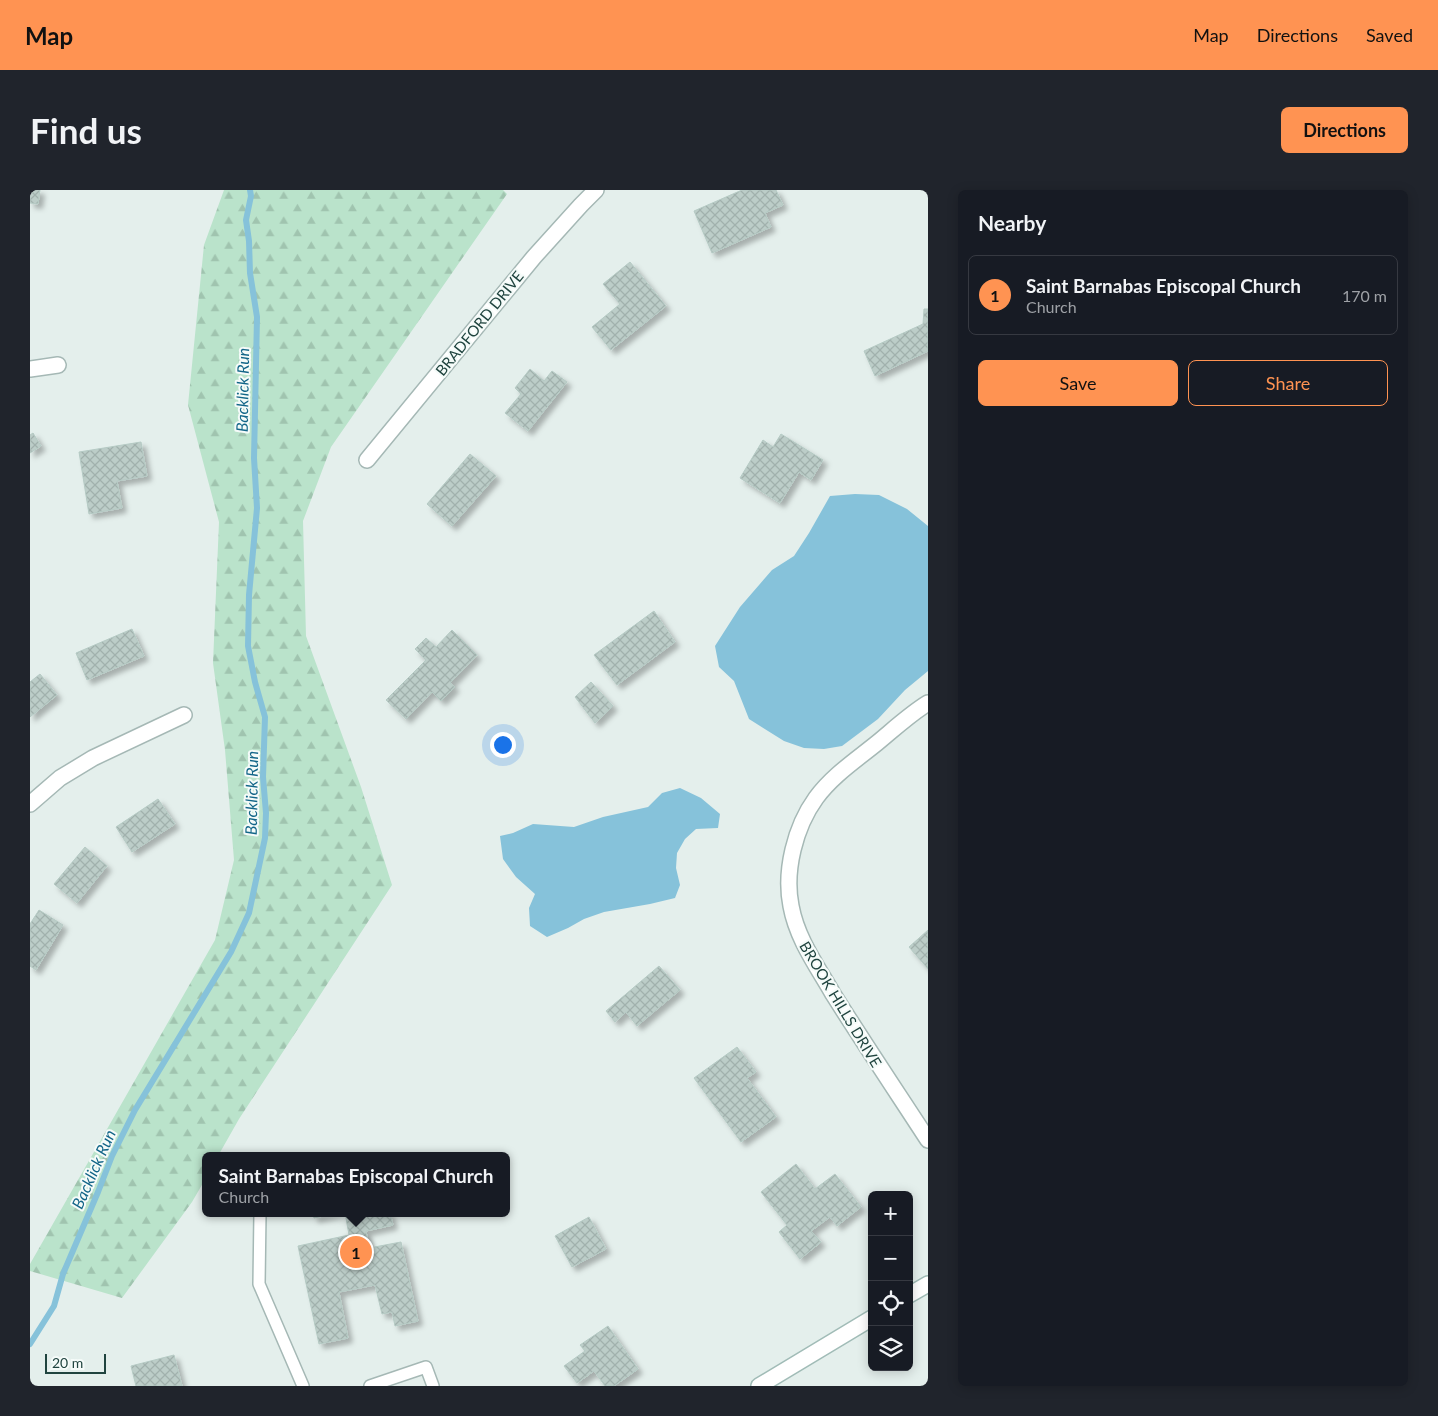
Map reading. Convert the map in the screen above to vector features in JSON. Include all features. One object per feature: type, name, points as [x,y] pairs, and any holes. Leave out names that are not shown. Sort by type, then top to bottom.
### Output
[{"type":"street","name":"BRADFORD DRIVE","points":[[367,460],[534,257],[580,205],[596,190]]},
{"type":"street","points":[[30,369],[58,365]]},
{"type":"street","name":"BROOK HILLS DRIVE","points":[[928,703],[836,775],[816,798],[803,822],[793,850],[789,879],[791,905],[797,928],[808,951],[855,1029],[928,1140]]},
{"type":"street","points":[[30,804],[60,778],[93,758],[184,715]]},
{"type":"street","points":[[913,1293],[928,1284]]},
{"type":"street","points":[[759,1386],[868,1320]]},
{"type":"lane","points":[[260,1217],[259,1284],[303,1386]]},
{"type":"lane","points":[[370,1386],[426,1367],[433,1386]]},
{"type":"green space","points":[[224,190],[503,190],[507,194],[331,447],[303,521],[306,636],[361,787],[392,885],[239,1119],[220,1152],[202,1152],[202,1185],[192,1202],[122,1298],[30,1271],[30,1264],[215,940],[234,860],[225,750],[213,663],[219,522],[188,405],[204,245]]},
{"type":"water","points":[[879,495],[907,509],[928,526],[928,671],[905,690],[878,719],[842,746],[824,749],[804,748],[784,741],[749,719],[734,681],[719,667],[715,646],[740,607],[772,570],[794,556],[830,496]]},
{"type":"water","points":[[680,788],[701,798],[720,814],[718,828],[696,829],[685,839],[677,853],[676,868],[680,885],[675,898],[604,912],[584,919],[547,937],[530,926],[529,908],[535,894],[516,877],[503,859],[500,836],[513,833],[533,824],[574,827],[603,817],[648,807],[662,793]]},
{"type":"building","points":[[30,190],[40,190],[38,204],[30,203]]},
{"type":"building","points":[[742,190],[776,190],[783,205],[765,213],[771,227],[712,253],[694,211]]},
{"type":"building","points":[[630,262],[666,306],[611,350],[592,327],[620,304],[603,284]]},
{"type":"building","points":[[924,309],[928,309],[928,351],[875,376],[864,351],[923,324]]},
{"type":"building","points":[[530,369],[544,381],[552,371],[567,382],[528,431],[505,413],[521,394],[515,388]]},
{"type":"building","points":[[33,433],[41,446],[30,453],[30,435]]},
{"type":"building","points":[[781,434],[823,460],[811,480],[799,472],[780,503],[740,478],[763,440],[773,447]]},
{"type":"building","points":[[141,442],[147,476],[117,481],[122,508],[89,514],[79,452]]},
{"type":"building","points":[[470,454],[496,476],[452,526],[427,504]]},
{"type":"building","points":[[654,611],[675,642],[617,685],[594,655]]},
{"type":"building","points":[[132,629],[144,656],[87,680],[76,653]]},
{"type":"building","points":[[452,630],[477,655],[450,683],[455,687],[441,701],[432,692],[406,719],[386,700],[426,660],[415,649],[426,638],[436,647]]},
{"type":"building","points":[[40,674],[57,695],[30,717],[30,682]]},
{"type":"building","points":[[591,682],[613,706],[595,723],[575,697]]},
{"type":"building","points":[[158,799],[175,824],[132,852],[116,827]]},
{"type":"building","points":[[85,847],[107,866],[77,903],[54,884]]},
{"type":"building","points":[[39,910],[63,925],[36,970],[30,966],[30,924]]},
{"type":"building","points":[[928,930],[928,969],[909,947]]},
{"type":"building","points":[[659,966],[680,990],[637,1026],[626,1012],[615,1022],[606,1011]]},
{"type":"building","points":[[737,1047],[756,1072],[747,1078],[776,1117],[741,1142],[694,1078]]},
{"type":"building","points":[[796,1164],[815,1189],[835,1174],[861,1207],[837,1226],[830,1217],[811,1231],[821,1242],[800,1259],[779,1232],[787,1225],[761,1192]]},
{"type":"building","points":[[346,1217],[391,1217],[393,1225],[366,1231],[369,1248],[401,1242],[418,1321],[395,1326],[392,1312],[382,1314],[375,1285],[339,1292],[348,1338],[319,1344],[298,1246],[349,1235]]},
{"type":"building","points":[[589,1217],[606,1249],[572,1267],[555,1236]]},
{"type":"building","points":[[608,1326],[638,1369],[614,1386],[605,1386],[594,1371],[577,1383],[564,1366],[585,1351],[580,1345]]},
{"type":"building","points":[[174,1355],[182,1386],[136,1386],[131,1366]]},
{"type":"waterway","name":"Backlick Run","points":[[30,1344],[54,1306],[63,1274],[112,1156],[135,1110],[231,952],[249,913],[265,838],[266,813],[263,777],[265,717],[255,682],[248,646],[249,595],[257,508],[254,458],[257,317],[250,273],[246,220],[251,196],[250,190]]},
{"type":"place","name":"Saint Barnabas Episcopal Church","points":[[356,1252]]}]
